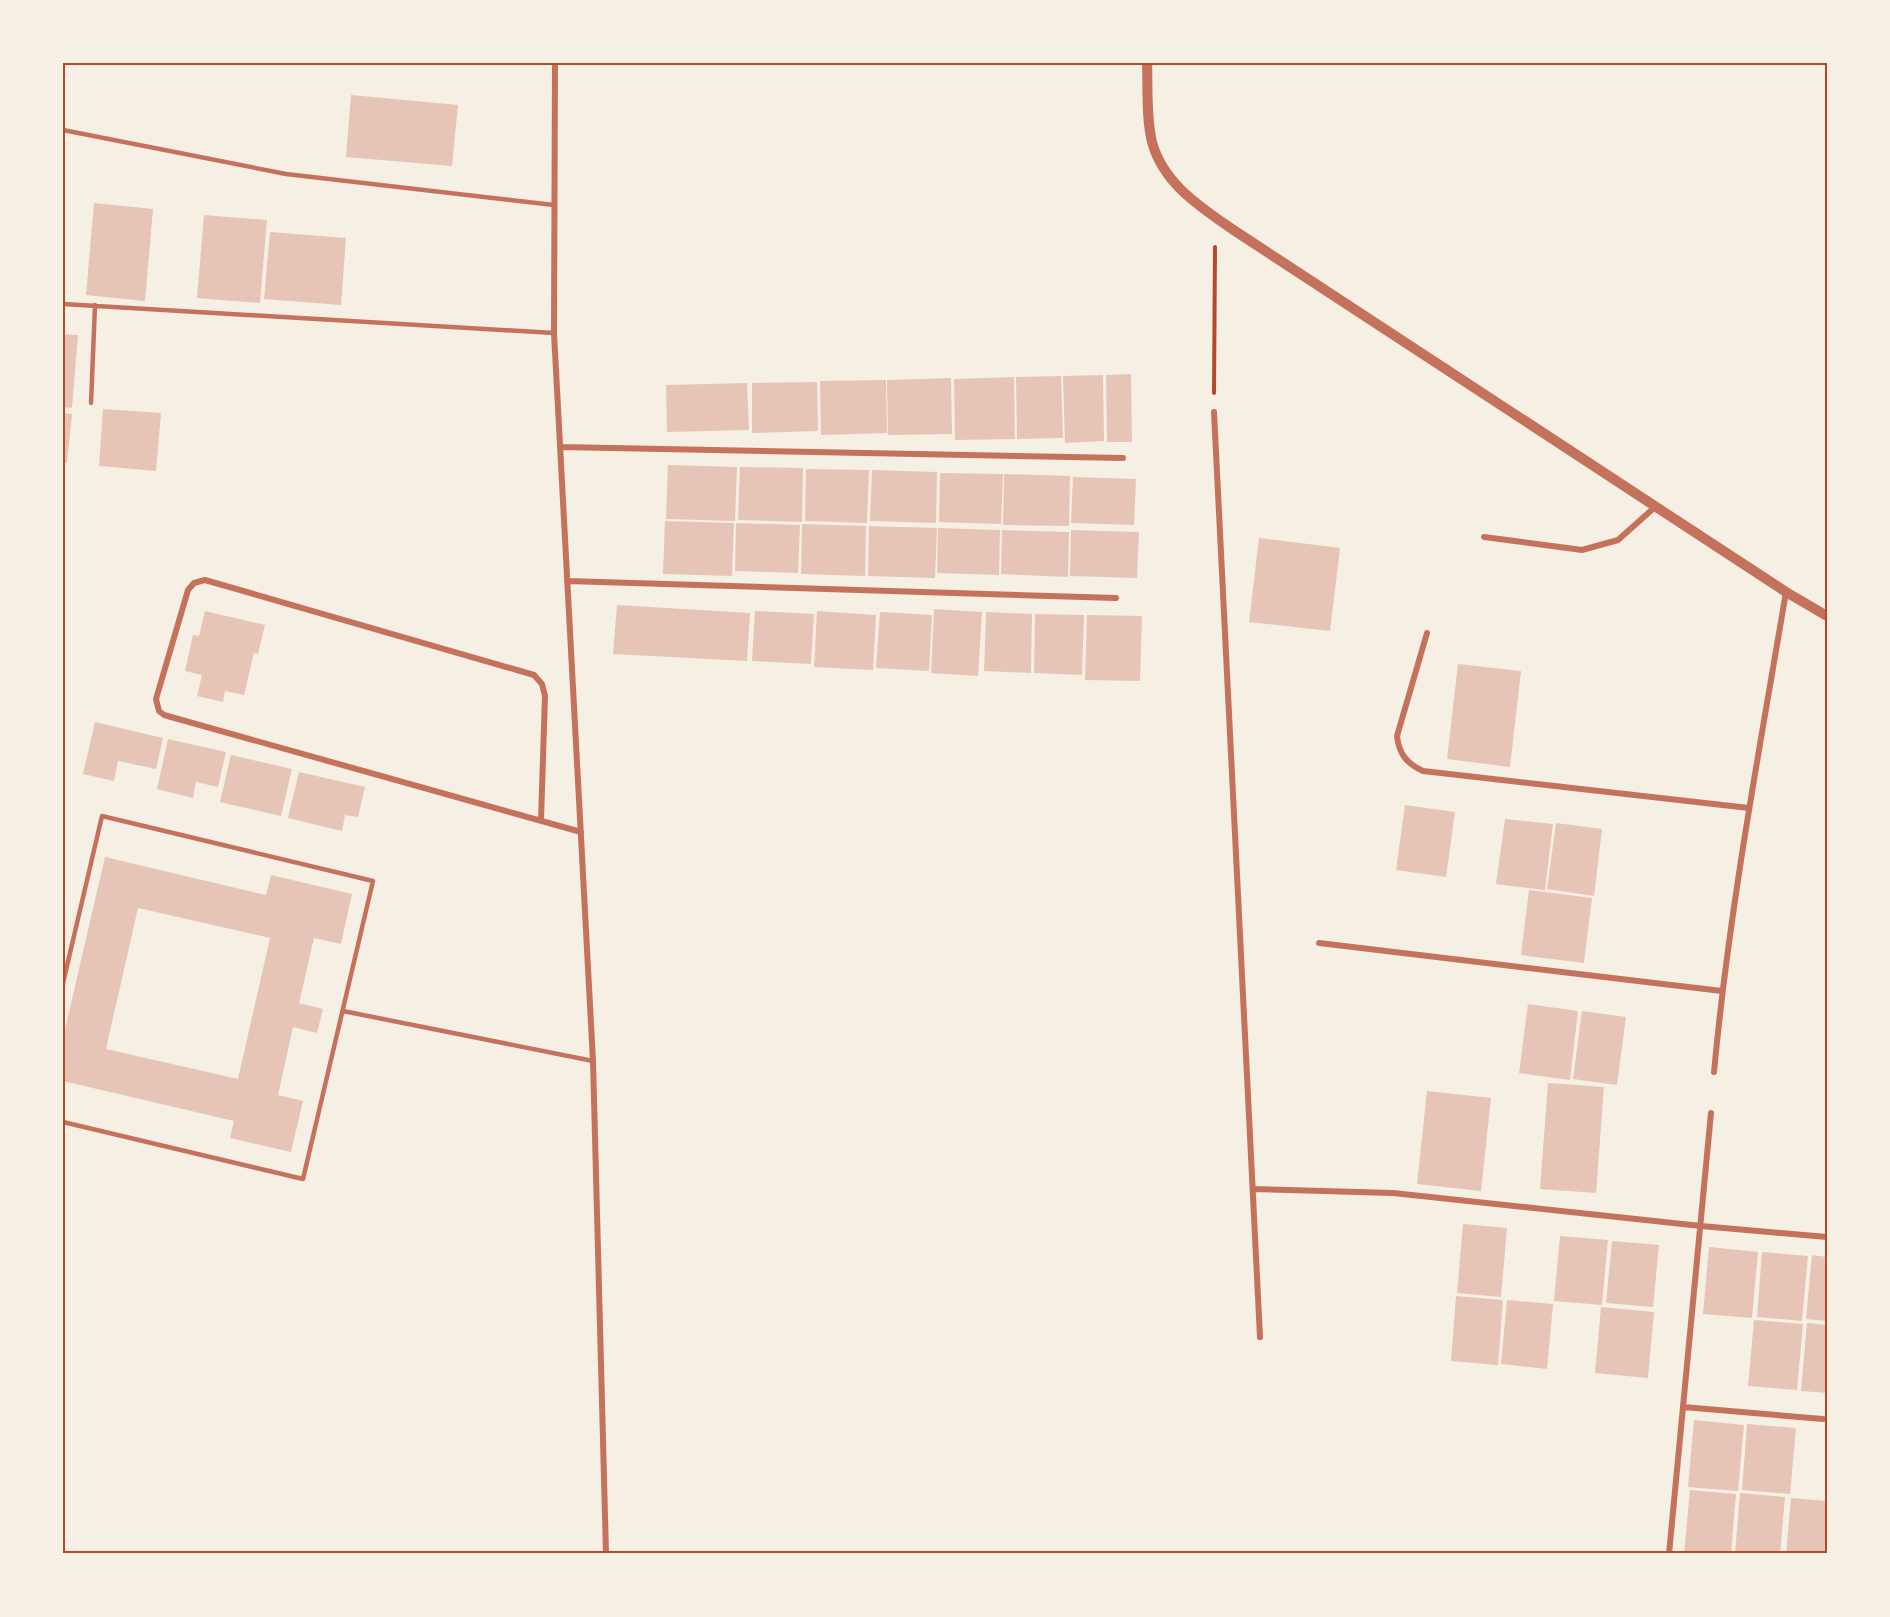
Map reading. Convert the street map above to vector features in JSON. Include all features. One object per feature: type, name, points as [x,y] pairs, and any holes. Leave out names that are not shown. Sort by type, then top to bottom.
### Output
[{"type":"street","points":[[555,63],[554,333],[593,1061],[606,1554]]},
{"type":"street","points":[[1147,63],[1152,141],[1170,178],[1184,193],[1215,218],[1655,507],[1827,616]]},
{"type":"street","points":[[1214,412],[1260,1337]]},
{"type":"street","points":[[560,447],[1123,458]]},
{"type":"street","points":[[1484,537],[1582,550],[1618,540],[1655,507]]},
{"type":"street","points":[[541,820],[546,696],[542,684],[534,675],[205,580],[194,583],[188,590],[156,699],[159,711],[164,715],[581,832]]},
{"type":"street","points":[[567,581],[1116,598]]},
{"type":"street","points":[[1714,1072],[1722,991],[1749,808],[1786,592]]},
{"type":"street","points":[[1427,633],[1397,736],[1398,747],[1412,766],[1424,771],[1749,808]]},
{"type":"street","points":[[1319,944],[1722,991]]},
{"type":"street","points":[[1669,1554],[1711,1113]]},
{"type":"street","points":[[1253,1189],[1393,1193],[1827,1237]]},
{"type":"street","points":[[1683,1407],[1823,1419]]},
{"type":"lane","points":[[63,130],[286,174],[554,205]]},
{"type":"lane","points":[[63,303],[554,333]]},
{"type":"lane","points":[[91,403],[95,305]]},
{"type":"lane","points":[[63,983],[102,816],[373,881],[303,1179],[63,1122]]},
{"type":"lane","points":[[343,1011],[593,1061]]},
{"type":"path","points":[[1214,412],[1215,218]]},
{"type":"building","points":[[351,95],[458,105],[452,166],[346,157]]},
{"type":"building","points":[[94,203],[153,209],[145,301],[86,295]]},
{"type":"building","points":[[204,215],[267,220],[260,303],[197,298]]},
{"type":"building","points":[[270,232],[346,238],[341,305],[264,299]]},
{"type":"building","points":[[63,334],[78,335],[72,408],[63,407]]},
{"type":"building","points":[[1131,374],[1132,442],[1107,442],[1106,375]]},
{"type":"building","points":[[1103,375],[1104,441],[1065,443],[1063,376]]},
{"type":"building","points":[[1061,376],[1063,438],[1017,439],[1016,377]]},
{"type":"building","points":[[1014,377],[1015,439],[955,440],[954,379]]},
{"type":"building","points":[[951,378],[952,434],[888,435],[887,380]]},
{"type":"building","points":[[886,380],[887,433],[821,435],[820,381]]},
{"type":"building","points":[[817,382],[818,431],[752,433],[752,383]]},
{"type":"building","points":[[747,383],[749,430],[667,432],[666,385]]},
{"type":"building","points":[[103,409],[161,413],[156,471],[99,466]]},
{"type":"building","points":[[63,413],[72,414],[67,463],[63,463]]},
{"type":"building","points":[[668,465],[737,467],[735,521],[666,519]]},
{"type":"building","points":[[740,467],[803,468],[802,522],[738,520]]},
{"type":"building","points":[[806,469],[869,470],[867,523],[805,521]]},
{"type":"building","points":[[872,470],[937,472],[936,523],[870,521]]},
{"type":"building","points":[[940,473],[1003,474],[1001,524],[939,522]]},
{"type":"building","points":[[1004,474],[1070,476],[1069,526],[1003,525]]},
{"type":"building","points":[[1073,477],[1136,479],[1134,525],[1071,523]]},
{"type":"building","points":[[665,521],[734,523],[732,576],[663,574]]},
{"type":"building","points":[[736,523],[800,525],[798,573],[735,571]]},
{"type":"building","points":[[802,524],[866,526],[865,576],[801,574]]},
{"type":"building","points":[[869,526],[937,528],[935,578],[868,576]]},
{"type":"building","points":[[938,528],[1000,530],[999,575],[937,573]]},
{"type":"building","points":[[1002,530],[1069,532],[1068,577],[1001,574]]},
{"type":"building","points":[[1071,530],[1139,532],[1137,578],[1070,576]]},
{"type":"building","points":[[1259,538],[1340,548],[1330,631],[1249,622]]},
{"type":"building","points":[[617,605],[750,613],[747,661],[613,654]]},
{"type":"building","points":[[934,609],[982,612],[978,676],[931,673]]},
{"type":"building","points":[[205,611],[265,625],[258,654],[254,653],[244,695],[225,691],[223,702],[197,696],[202,675],[185,671],[193,635],[199,636]]},
{"type":"building","points":[[755,611],[814,614],[811,664],[752,661]]},
{"type":"building","points":[[817,611],[876,615],[873,670],[814,667]]},
{"type":"building","points":[[880,612],[932,615],[929,671],[876,668]]},
{"type":"building","points":[[986,612],[1032,614],[1031,673],[984,671]]},
{"type":"building","points":[[1035,614],[1084,615],[1082,675],[1034,673]]},
{"type":"building","points":[[1087,615],[1142,616],[1140,681],[1085,680]]},
{"type":"building","points":[[1458,664],[1521,671],[1510,767],[1447,759]]},
{"type":"building","points":[[95,722],[163,738],[156,769],[118,761],[114,781],[83,774]]},
{"type":"building","points":[[168,739],[226,752],[218,787],[196,782],[193,798],[157,789]]},
{"type":"building","points":[[231,755],[292,769],[281,816],[220,802]]},
{"type":"building","points":[[299,772],[365,787],[358,817],[345,815],[342,831],[288,818]]},
{"type":"building","points":[[1405,805],[1455,812],[1446,877],[1396,870]]},
{"type":"building","points":[[1505,819],[1553,824],[1545,890],[1496,884]]},
{"type":"building","points":[[1556,823],[1602,829],[1594,896],[1547,889]]},
{"type":"building","points":[[105,857],[266,895],[271,875],[352,894],[341,944],[314,938],[299,1003],[323,1009],[317,1033],[293,1027],[278,1095],[303,1101],[291,1152],[230,1138],[234,1121],[63,1081],[63,1038]],"holes":[[[138,908],[270,938],[238,1079],[106,1049]]]},
{"type":"building","points":[[1529,890],[1592,898],[1584,963],[1521,955]]},
{"type":"building","points":[[1528,1004],[1578,1011],[1570,1080],[1519,1073]]},
{"type":"building","points":[[1582,1011],[1626,1017],[1617,1085],[1573,1079]]},
{"type":"building","points":[[1548,1083],[1604,1087],[1596,1193],[1540,1189]]},
{"type":"building","points":[[1427,1091],[1491,1098],[1481,1191],[1417,1184]]},
{"type":"building","points":[[1463,1224],[1507,1228],[1501,1297],[1457,1293]]},
{"type":"building","points":[[1560,1236],[1608,1240],[1602,1305],[1554,1301]]},
{"type":"building","points":[[1612,1241],[1659,1245],[1653,1307],[1606,1303]]},
{"type":"building","points":[[1709,1247],[1758,1252],[1752,1318],[1703,1314]]},
{"type":"building","points":[[1762,1252],[1808,1256],[1802,1321],[1757,1317]]},
{"type":"building","points":[[1812,1255],[1827,1257],[1827,1321],[1806,1319]]},
{"type":"building","points":[[1456,1296],[1503,1300],[1498,1365],[1451,1361]]},
{"type":"building","points":[[1507,1300],[1553,1304],[1547,1369],[1501,1364]]},
{"type":"building","points":[[1601,1307],[1654,1312],[1648,1378],[1595,1373]]},
{"type":"building","points":[[1754,1320],[1803,1324],[1797,1390],[1748,1386]]},
{"type":"building","points":[[1807,1323],[1827,1325],[1827,1393],[1801,1391]]},
{"type":"building","points":[[1694,1420],[1744,1425],[1738,1491],[1688,1487]]},
{"type":"building","points":[[1747,1424],[1796,1428],[1790,1494],[1742,1490]]},
{"type":"building","points":[[1690,1490],[1736,1494],[1731,1554],[1684,1554]]},
{"type":"building","points":[[1740,1493],[1785,1497],[1780,1554],[1735,1554]]},
{"type":"building","points":[[1791,1498],[1827,1501],[1827,1554],[1786,1554]]}]
